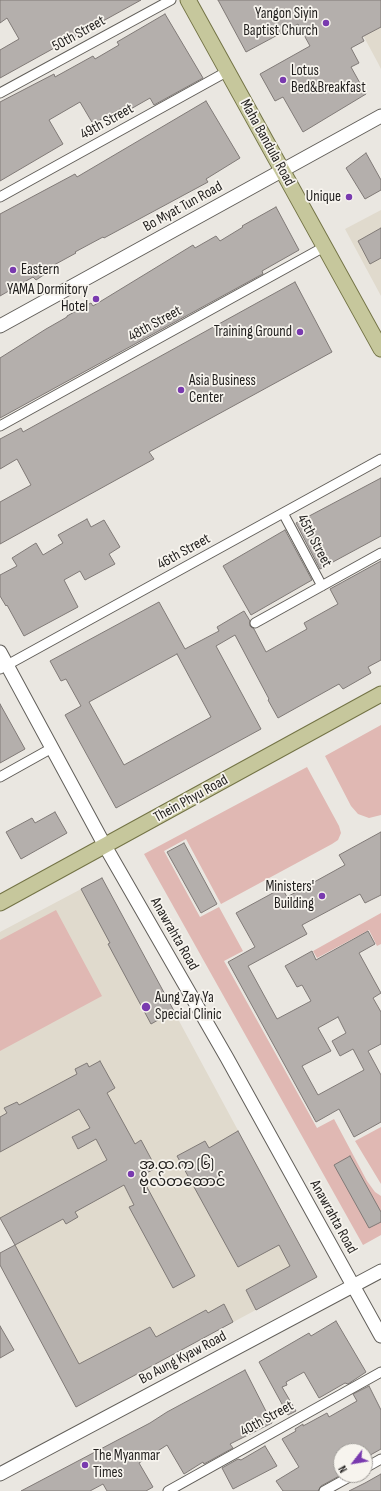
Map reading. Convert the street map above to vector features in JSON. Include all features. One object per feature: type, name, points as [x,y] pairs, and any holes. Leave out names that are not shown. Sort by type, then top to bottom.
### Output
[{"type":"main road","name":"Maha Bandula Road","points":[[188,0],[381,349]]},
{"type":"main road","name":"Bo Myat Tun Road","points":[[0,326],[381,116]]},
{"type":"main road","name":"Anawrahta Road","points":[[0,652],[4,667],[52,748],[105,846],[227,1058],[381,1336]]},
{"type":"main road","name":"Thein Phyu Road","points":[[0,903],[381,694]]},
{"type":"main road","name":"Bo Aung Kyaw Road","points":[[0,1474],[381,1271]]},
{"type":"street","name":"50th Street","points":[[0,93],[171,0]]},
{"type":"street","name":"49th Street","points":[[0,196],[228,72]]},
{"type":"street","name":"48th Street","points":[[0,426],[324,247]]},
{"type":"street","name":"46th Street","points":[[4,667],[381,459]]},
{"type":"street","name":"45th Street","points":[[283,513],[322,586],[381,553]]},
{"type":"street","points":[[255,623],[322,586]]},
{"type":"street","points":[[0,777],[52,748]]},
{"type":"street","name":"40th Street","points":[[168,1491],[381,1372]]},
{"type":"street","points":[[324,1491],[338,1483]]},
{"type":"shaded area","points":[[344,0],[381,0],[381,69],[378,63]]},
{"type":"shaded area","points":[[381,210],[381,296],[345,229]]},
{"type":"shaded area","points":[[381,725],[381,815],[369,818],[358,814],[351,806],[325,756]]},
{"type":"shaded area","points":[[307,767],[339,826],[341,833],[338,840],[332,844],[221,904],[186,839],[164,851],[200,917],[219,907],[243,951],[224,961],[317,1128],[334,1119],[367,1181],[375,1192],[381,1196],[381,1235],[363,1245],[144,854]]},
{"type":"shaded area","name":"အ.ထ.က (၆) ဗိုလ်တထောင်","points":[[102,878],[317,1277],[96,1396],[0,1217],[0,932]]},
{"type":"shaded area","points":[[56,910],[102,996],[0,1051],[0,940]]},
{"type":"shaded area","points":[[381,913],[381,944],[377,946],[369,930],[317,958],[313,951]]},
{"type":"shaded area","points":[[381,1127],[381,1184],[355,1141]]},
{"type":"building","points":[[0,0],[141,0],[0,78],[0,50],[19,39],[7,18],[0,23]]},
{"type":"building","points":[[218,0],[381,0],[381,27],[362,37],[364,41],[351,48],[359,63],[351,67],[366,94],[303,132],[283,97],[275,101],[260,74],[310,46],[298,24],[246,52]]},
{"type":"building","points":[[165,14],[203,78],[154,105],[150,98],[122,114],[120,109],[93,124],[80,102],[49,120],[63,144],[0,181],[0,102],[54,74],[55,77],[93,56],[95,59],[119,45],[117,42]]},
{"type":"building","points":[[206,101],[240,158],[206,179],[208,182],[75,252],[76,253],[43,271],[45,274],[36,280],[33,277],[0,296],[0,214],[75,174],[77,177]]},
{"type":"building","points":[[366,153],[381,180],[381,190],[365,199],[346,168]]},
{"type":"building","points":[[276,207],[299,250],[262,271],[263,274],[0,418],[0,358],[67,316],[91,303],[93,306],[193,245],[195,248],[216,236],[220,241],[243,227],[242,226]]},
{"type":"building","points":[[381,228],[381,258],[370,264],[358,241]]},
{"type":"building","name":"Asia Business Center","points":[[295,282],[332,352],[149,452],[154,459],[0,544],[0,502],[31,485],[17,459],[0,469],[0,439],[21,428],[23,432]]},
{"type":"building","points":[[381,478],[381,536],[320,569],[296,523]]},
{"type":"building","points":[[87,519],[91,527],[104,520],[120,547],[109,554],[115,564],[85,580],[80,571],[64,580],[78,607],[24,636],[7,605],[6,606],[0,596],[0,575],[17,566],[12,558],[36,543],[43,555],[63,543],[58,535]]},
{"type":"building","points":[[285,530],[312,580],[251,615],[223,566]]},
{"type":"building","points":[[381,561],[381,660],[368,667],[371,673],[343,689],[339,684],[278,718],[235,635],[216,646],[261,729],[116,808],[65,715],[81,706],[66,679],[61,681],[50,661],[159,602],[185,649],[219,631],[217,627],[244,611],[250,621],[250,626],[254,629],[266,652],[307,629],[304,623],[338,604],[330,589]],"holes":[[[177,654],[211,717],[124,765],[89,702]]]},
{"type":"building","points":[[0,704],[25,749],[0,763]]},
{"type":"building","points":[[55,812],[67,833],[21,859],[6,832],[32,818],[35,823]]},
{"type":"building","points":[[381,832],[381,895],[365,903],[360,894],[302,925],[307,934],[248,966],[277,1019],[311,1001],[302,985],[297,987],[285,966],[312,951],[316,960],[368,931],[375,944],[359,953],[381,993],[373,998],[381,1012],[381,1044],[368,1051],[381,1075],[381,1122],[354,1137],[339,1109],[316,1122],[228,962],[255,947],[236,913],[282,888],[287,897],[345,865],[339,855]],"holes":[[[338,1017],[346,1033],[332,1041],[340,1056],[353,1049],[364,1070],[318,1095],[302,1066],[331,1051],[318,1028]]]},
{"type":"building","points":[[184,843],[217,904],[201,913],[167,852]]},
{"type":"building","points":[[102,878],[174,1011],[151,1024],[108,944],[110,943],[81,889]]},
{"type":"building","points":[[100,1061],[115,1088],[107,1093],[135,1144],[141,1140],[156,1168],[141,1176],[195,1276],[173,1288],[129,1207],[134,1205],[124,1185],[75,1212],[78,1217],[66,1224],[63,1219],[15,1245],[0,1218],[107,1160],[96,1139],[78,1149],[72,1137],[90,1128],[79,1109],[0,1152],[0,1117],[7,1113],[4,1108],[17,1102],[19,1105],[77,1074],[75,1069],[87,1063],[89,1067]]},
{"type":"building","points":[[238,1131],[317,1277],[256,1310],[246,1290],[290,1266],[279,1245],[238,1267],[177,1156],[205,1141],[209,1148]]},
{"type":"building","points":[[350,1156],[381,1212],[381,1222],[369,1228],[334,1165]]},
{"type":"building","points":[[15,1245],[79,1364],[150,1327],[156,1337],[206,1310],[208,1313],[224,1304],[233,1322],[76,1407],[0,1265],[0,1253]]},
{"type":"building","points":[[336,1321],[366,1372],[348,1384],[345,1383],[319,1398],[304,1372],[286,1382],[287,1385],[282,1387],[296,1411],[288,1415],[259,1362],[309,1333],[311,1336]]},
{"type":"building","points":[[0,1326],[14,1350],[0,1358]]},
{"type":"building","points":[[245,1370],[272,1423],[230,1444],[233,1448],[204,1464],[203,1462],[184,1474],[167,1445],[139,1463],[153,1487],[146,1491],[107,1491],[103,1484],[90,1491],[21,1491],[150,1423],[167,1412]]},
{"type":"building","points":[[369,1386],[381,1410],[381,1449],[373,1454],[373,1443],[333,1443],[333,1479],[321,1486],[318,1491],[283,1491],[276,1481],[299,1467],[282,1439],[296,1431],[295,1429],[303,1424],[303,1426],[327,1413],[329,1417],[357,1401],[353,1394]]},
{"type":"building","points":[[265,1446],[277,1466],[233,1489],[222,1468],[238,1459],[241,1460]]},
{"type":"building","points":[[381,1474],[381,1491],[349,1491],[365,1483],[373,1483],[373,1478]]},
{"type":"place","name":"Yangon Siyin Baptist Church","points":[[326,23]]},
{"type":"place","name":"Lotus Bed&Breakfast","points":[[283,80]]},
{"type":"place","name":"Unique","points":[[349,197]]},
{"type":"place","name":"Eastern","points":[[13,270]]},
{"type":"place","name":"YAMA Dormitory Hotel","points":[[96,299]]},
{"type":"place","name":"Training Ground","points":[[300,332]]},
{"type":"place","name":"Asia Business Center","points":[[181,390]]},
{"type":"place","name":"Ministers' Building","points":[[322,896]]},
{"type":"place","name":"Aung Zay Ya Special Clinic","points":[[146,1007]]},
{"type":"place","name":"အ.ထ.က (၆) ဗိုလ်တထောင်","points":[[131,1174]]},
{"type":"place","name":"The Myanmar Times","points":[[85,1465]]}]
